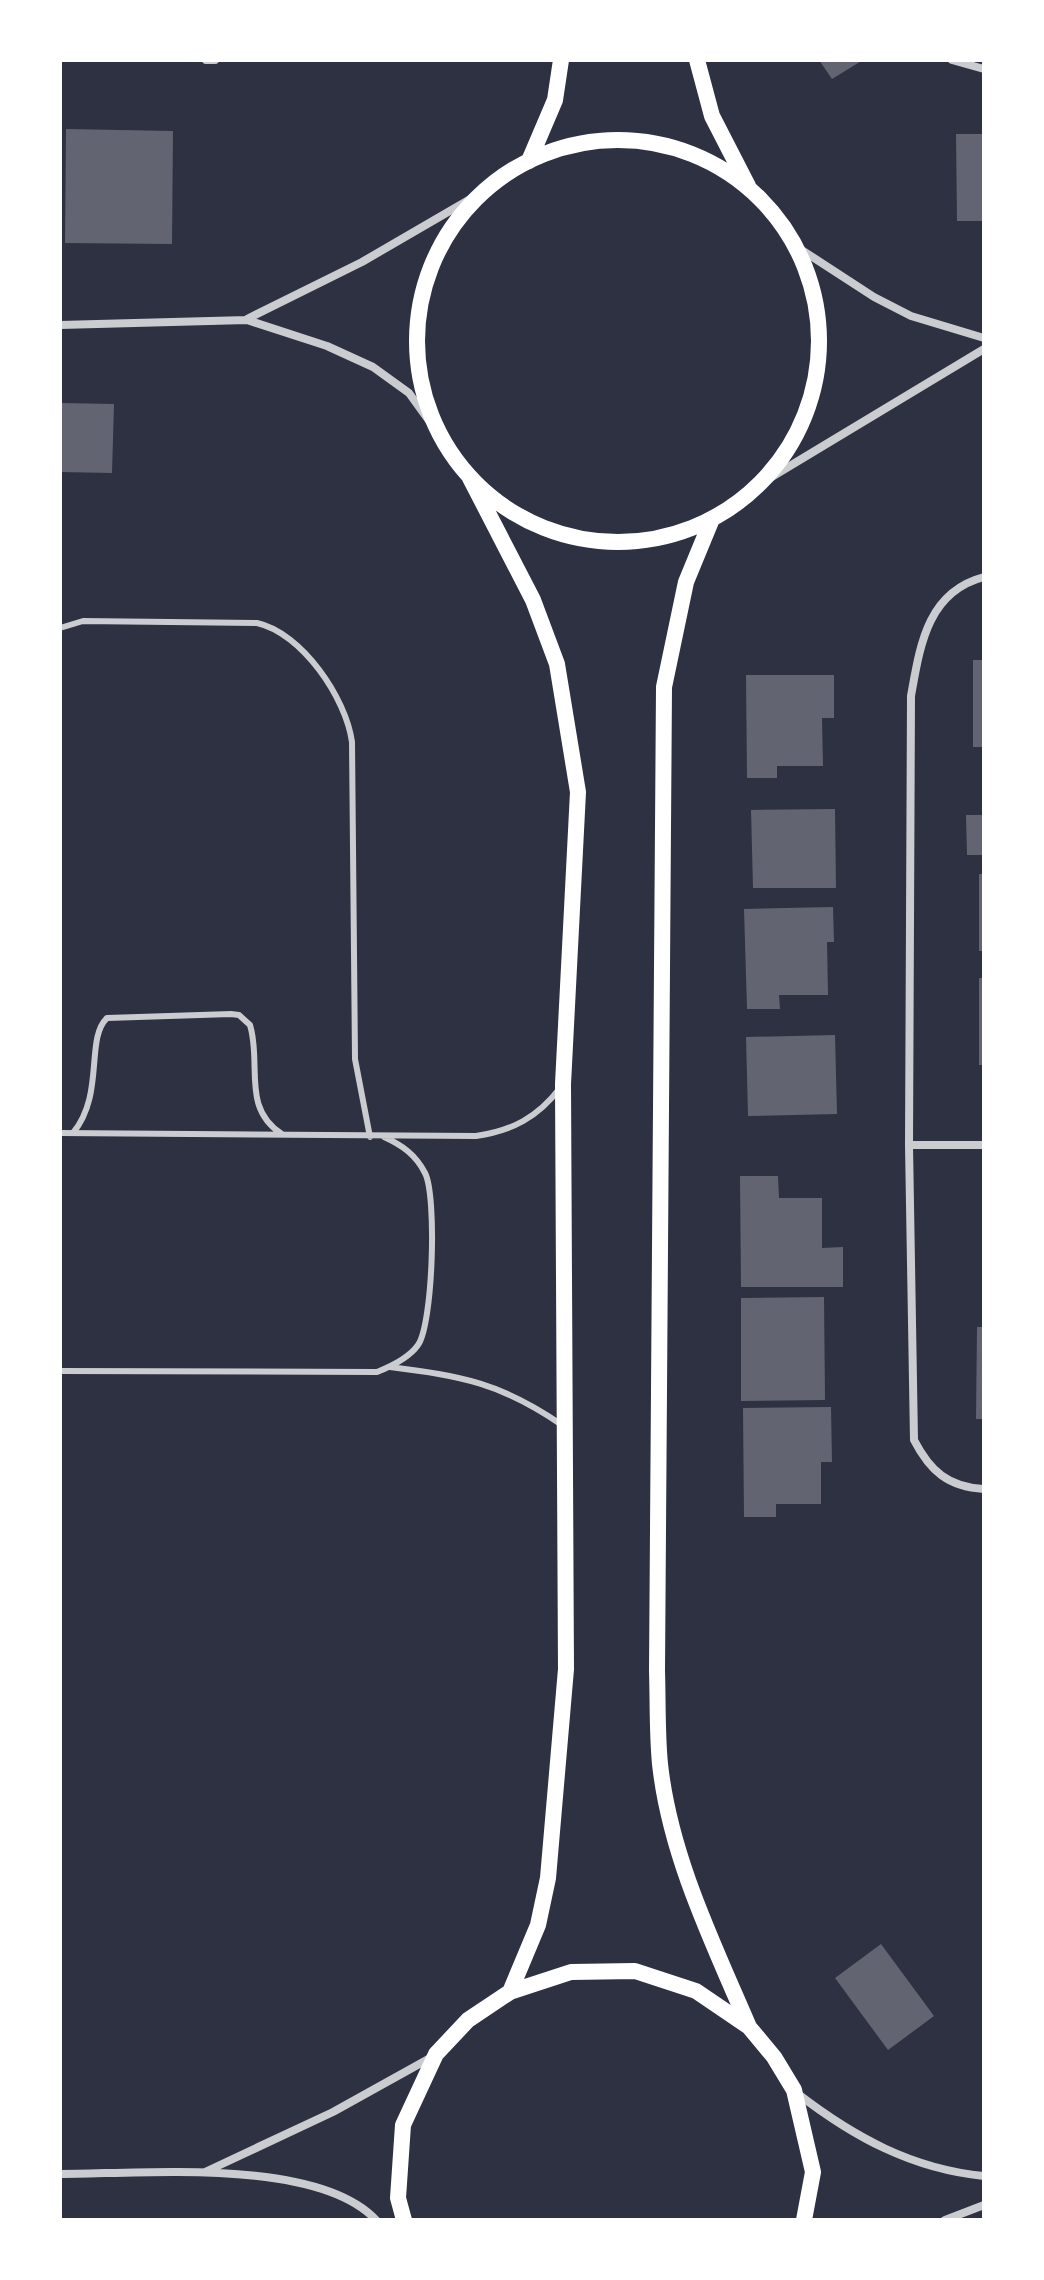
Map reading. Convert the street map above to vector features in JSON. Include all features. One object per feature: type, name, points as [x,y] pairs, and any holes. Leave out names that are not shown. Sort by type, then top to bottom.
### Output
[{"type":"main road","points":[[529,161],[555,100],[561,60]]},
{"type":"main road","points":[[470,478],[495,501],[523,518],[584,540],[650,540],[712,519],[760,484],[784,455],[802,423],[813,388],[819,352],[818,315],[809,279],[794,245],[751,191],[712,116],[697,60]]},
{"type":"main road","points":[[510,1992],[538,1925],[556,1813],[566,1669],[563,1084],[578,792],[557,664],[533,600],[470,478],[440,436],[423,395],[416,352],[419,308],[430,266],[451,227],[479,194],[529,161],[566,147],[605,141],[644,142],[683,151],[719,167],[751,191]]},
{"type":"main road","points":[[712,519],[686,582],[664,687],[657,1671],[660,1765],[675,1837],[698,1907],[749,2027]]},
{"type":"main road","points":[[404,2220],[398,2198],[403,2125],[436,2054],[468,2020],[510,1992],[571,1972],[635,1971],[696,1991],[749,2027],[774,2057],[794,2090],[813,2172],[804,2220]]},
{"type":"street","points":[[206,60],[215,60]]},
{"type":"street","points":[[952,60],[984,69]]},
{"type":"street","points":[[247,320],[362,262],[479,194]]},
{"type":"street","points":[[794,245],[874,297],[911,316],[984,338]]},
{"type":"street","points":[[60,325],[247,320],[327,346],[373,367],[409,393],[440,436]]},
{"type":"street","points":[[760,484],[837,441],[984,349]]},
{"type":"street","points":[[984,577],[938,603],[920,647],[911,696],[909,1145],[914,1440],[926,1463],[943,1479],[964,1488],[984,1489]]},
{"type":"street","points":[[909,1145],[984,1145]]},
{"type":"street","points":[[202,2174],[333,2112],[436,2054]]},
{"type":"street","points":[[794,2090],[840,2126],[885,2151],[950,2173],[984,2176]]},
{"type":"street","points":[[60,2174],[280,2177],[333,2194],[376,2220]]},
{"type":"street","points":[[945,2220],[984,2205]]},
{"type":"lane","points":[[60,628],[83,621],[257,623],[276,627],[294,640],[343,705],[352,742],[355,1059],[370,1137]]},
{"type":"lane","points":[[73,1133],[92,1097],[98,1028],[107,1018],[231,1014],[245,1019],[252,1033],[254,1095],[258,1107],[265,1119],[286,1136]]},
{"type":"lane","points":[[60,1133],[476,1136],[502,1131],[531,1117],[563,1084]]},
{"type":"lane","points":[[60,1371],[377,1372],[407,1357],[426,1331],[434,1210],[429,1183],[416,1159],[402,1145],[384,1137]]},
{"type":"lane","points":[[390,1367],[464,1377],[491,1386],[517,1397],[565,1427]]},
{"type":"building","points":[[819,60],[863,60],[832,79]]},
{"type":"building","points":[[66,129],[173,131],[172,244],[65,243]]},
{"type":"building","points":[[956,134],[984,134],[984,221],[957,221]]},
{"type":"building","points":[[60,403],[114,404],[112,473],[60,472]]},
{"type":"building","points":[[973,660],[984,660],[984,747],[973,747]]},
{"type":"building","points":[[746,675],[834,675],[834,718],[822,718],[823,766],[777,766],[777,778],[747,778]]},
{"type":"building","points":[[835,809],[836,888],[753,888],[751,810]]},
{"type":"building","points":[[966,815],[984,815],[984,855],[967,855]]},
{"type":"building","points":[[979,874],[984,874],[984,951],[979,951]]},
{"type":"building","points":[[833,907],[834,942],[827,942],[828,995],[779,995],[780,1009],[747,1009],[744,909]]},
{"type":"building","points":[[979,978],[984,978],[984,1065],[979,1065]]},
{"type":"building","points":[[835,1035],[837,1114],[748,1116],[746,1037]]},
{"type":"building","points":[[740,1176],[778,1176],[779,1198],[822,1198],[822,1248],[843,1247],[843,1287],[741,1287]]},
{"type":"building","points":[[824,1297],[825,1400],[741,1401],[741,1298]]},
{"type":"building","points":[[977,1327],[984,1327],[984,1419],[976,1419]]},
{"type":"building","points":[[831,1407],[832,1462],[821,1462],[821,1504],[776,1504],[776,1517],[744,1517],[743,1408]]},
{"type":"building","points":[[881,1944],[934,2016],[888,2050],[835,1978]]}]
